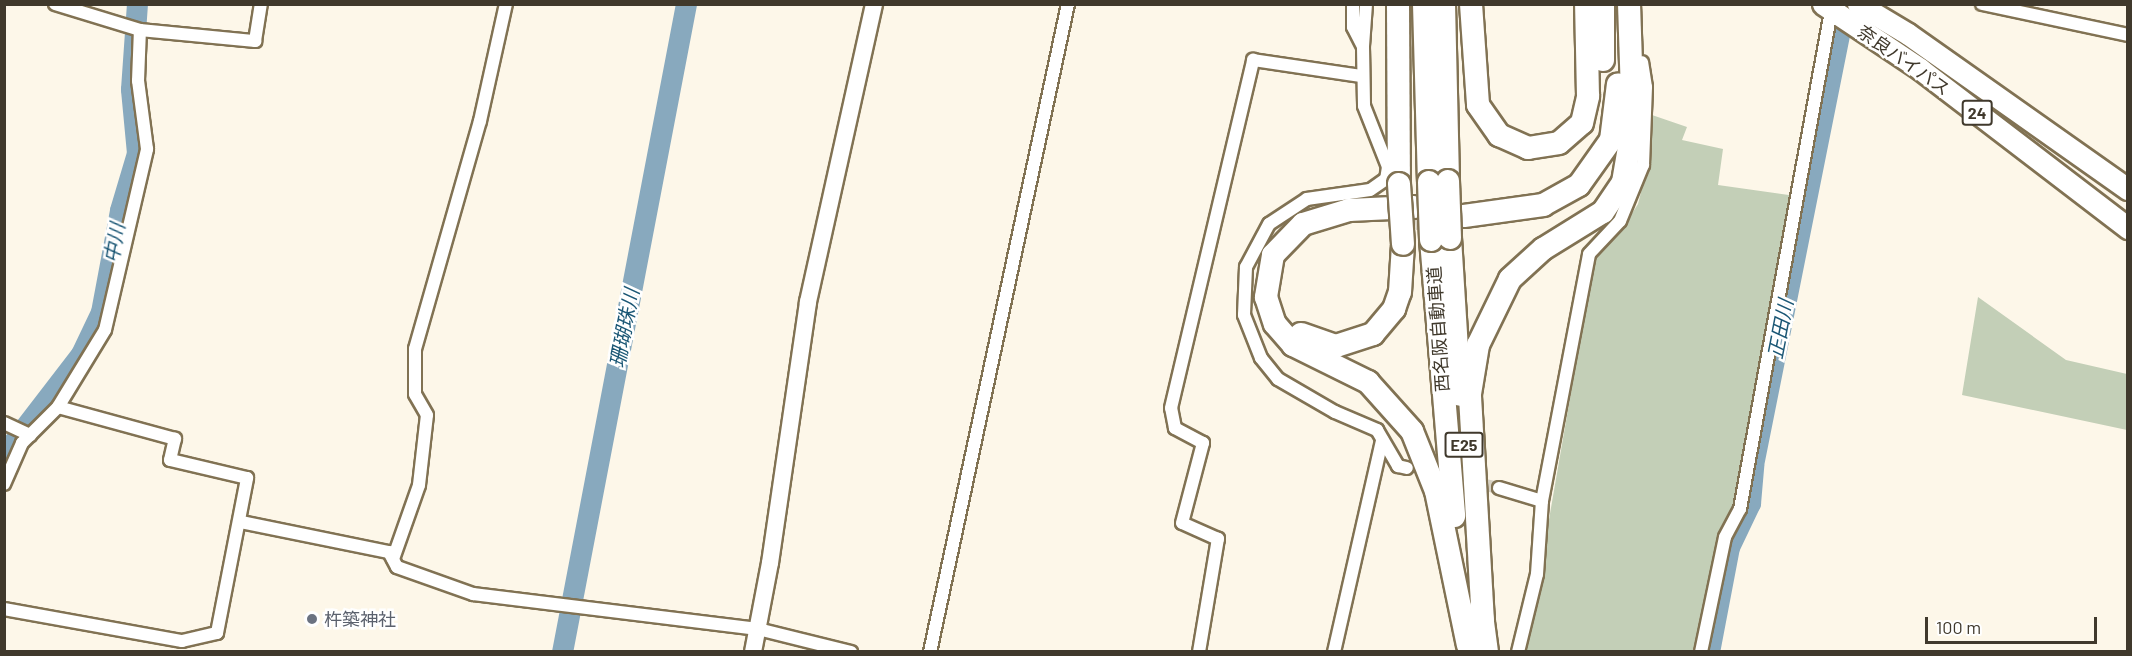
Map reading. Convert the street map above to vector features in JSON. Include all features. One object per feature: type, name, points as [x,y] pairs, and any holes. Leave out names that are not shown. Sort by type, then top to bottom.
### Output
[{"type":"highway","points":[[1398,4],[1399,184],[1403,244],[1400,292],[1394,309],[1373,334],[1349,345],[1322,344],[1290,321],[1280,280],[1289,255],[1306,238],[1352,222],[1414,213],[1349,210],[1303,224],[1273,255],[1266,297],[1275,324],[1293,345],[1368,382],[1412,431],[1436,491],[1475,649]]},
{"type":"highway","name":"西名阪自動車道","points":[[1424,4],[1475,649]]},
{"type":"highway","name":"西名阪自動車道","points":[[1438,181],[1444,4]]},
{"type":"highway","points":[[1471,4],[1478,105],[1487,123],[1513,143],[1545,148],[1572,135],[1582,123],[1588,96],[1609,42]]},
{"type":"highway","name":"奈良バイパス","points":[[1858,4],[1967,74],[2127,189]]},
{"type":"highway","points":[[1463,210],[1527,197],[1556,185],[1580,167],[1595,141],[1603,113],[1609,42],[1608,6]]},
{"type":"highway","name":"奈良バイパス","points":[[1829,7],[1920,69],[2127,228]]},
{"type":"highway","points":[[1483,622],[1470,394],[1478,345],[1510,279],[1543,249],[1603,212],[1623,182],[1633,146],[1609,42]]},
{"type":"highway","name":"西名阪自動車道","points":[[1441,239],[1483,622],[1475,649]]},
{"type":"street","points":[[55,4],[140,30],[255,41],[261,4]]},
{"type":"street","points":[[393,558],[419,485],[428,415],[415,394],[415,349],[480,121],[506,4]]},
{"type":"street","points":[[753,651],[808,302],[874,4]]},
{"type":"street","points":[[930,651],[1068,4]]},
{"type":"street","points":[[1353,4],[1353,27],[1363,47]]},
{"type":"street","points":[[1366,4],[1362,76],[1368,126],[1389,167],[1386,179],[1370,190],[1330,194],[1287,210],[1256,243],[1242,292],[1250,336],[1278,378],[1335,412],[1377,430],[1398,466],[1407,468]]},
{"type":"street","points":[[1982,4],[2127,35]]},
{"type":"street","points":[[1701,651],[1725,537],[1740,509],[1829,7]]},
{"type":"street","points":[[4,484],[30,435],[58,407],[105,330],[147,149],[138,81],[140,30]]},
{"type":"street","points":[[1199,651],[1218,539],[1182,523],[1203,443],[1175,428],[1171,408],[1253,60],[1362,76]]},
{"type":"street","points":[[1518,651],[1537,574],[1542,501],[1589,254],[1620,221],[1640,175],[1646,143],[1642,62]]},
{"type":"street","points":[[4,609],[181,646],[218,633],[241,522],[247,478],[170,460],[175,439],[58,407]]},
{"type":"street","points":[[4,423],[30,435]]},
{"type":"street","points":[[1334,651],[1382,440]]},
{"type":"street","points":[[1498,488],[1542,501]]},
{"type":"street","points":[[241,522],[388,552],[398,567],[473,594],[758,629],[851,651]]},
{"type":"green space","points":[[1652,115],[1687,127],[1682,140],[1723,149],[1718,185],[1796,196],[1742,489],[1696,651],[1526,652],[1595,254],[1624,226],[1638,204],[1652,149]]},
{"type":"green space","points":[[1978,297],[2066,360],[2127,374],[2127,430],[1962,395]]},
{"type":"waterway","name":"中川","points":[[4,454],[81,354],[101,312],[120,210],[137,153],[131,89],[137,4]]},
{"type":"waterway","name":"珊瑚珠川","points":[[562,652],[686,4]]},
{"type":"waterway","name":"正田川","points":[[1709,652],[1729,547],[1750,503],[1753,465],[1845,4]]},
{"type":"tunnel","points":[[1415,219],[1450,217]]},
{"type":"tunnel","points":[[1446,477],[1499,488]]},
{"type":"place","name":"杵築神社","points":[[312,619]]}]
